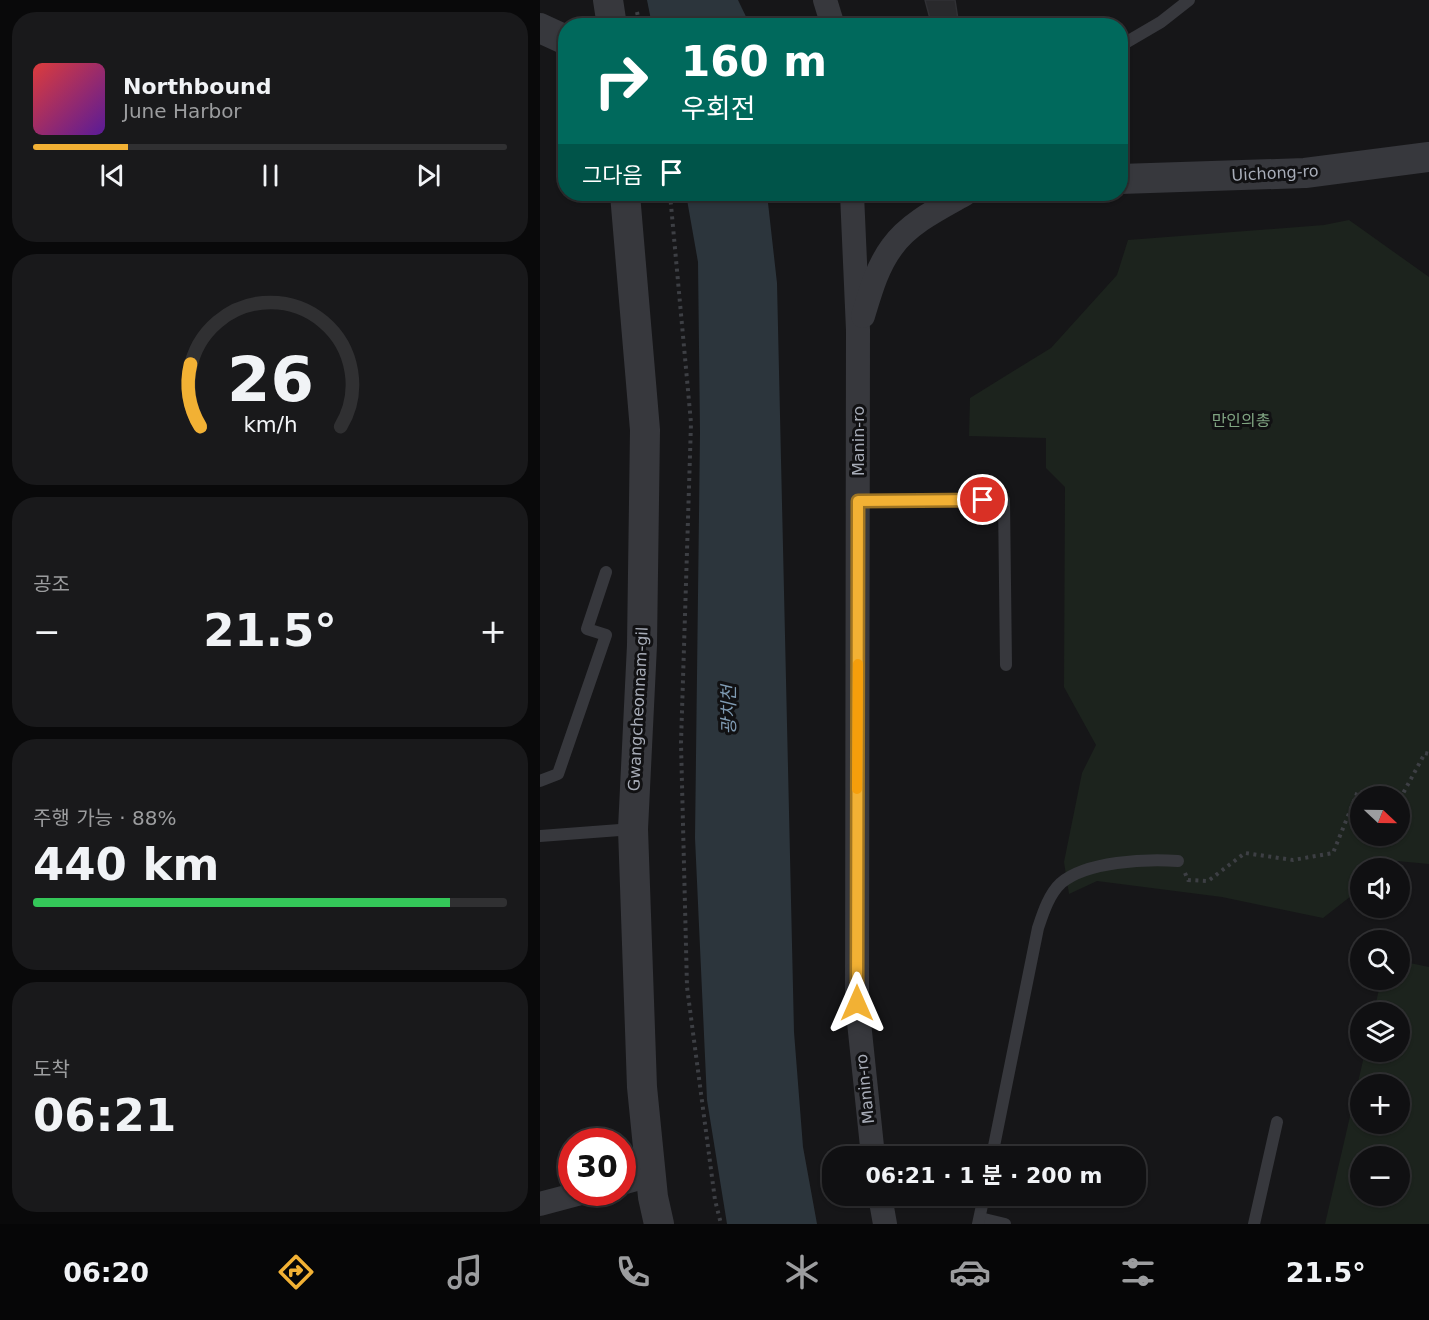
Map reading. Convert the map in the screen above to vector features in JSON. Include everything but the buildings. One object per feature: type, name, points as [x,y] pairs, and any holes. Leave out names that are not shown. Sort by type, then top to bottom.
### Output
[{"type":"street","points":[[608,0],[611,18]]},
{"type":"street","points":[[825,0],[831,18]]},
{"type":"street","points":[[540,28],[558,36]]},
{"type":"street","name":"Uichong-ro","points":[[1128,180],[1305,173],[1429,156]]},
{"type":"street","name":"Gwangcheonnam-gil","points":[[626,201],[645,430],[642,645],[633,829],[642,1087],[637,1179],[659,1224]]},
{"type":"street","name":"Manin-ro","points":[[852,201],[858,330],[857,1003],[872,1146]]},
{"type":"street","points":[[858,330],[876,275],[892,246],[914,226],[954,201]]},
{"type":"street","points":[[540,1204],[558,1199]]},
{"type":"street","points":[[882,1206],[885,1224]]},
{"type":"lane","points":[[1128,41],[1161,22],[1189,0]]},
{"type":"lane","points":[[858,501],[1004,500],[1006,665]]},
{"type":"lane","points":[[540,781],[558,774],[606,635],[587,628],[606,572]]},
{"type":"lane","points":[[540,836],[633,829]]},
{"type":"lane","points":[[994,1146],[1038,928],[1045,907],[1059,885],[1073,875],[1101,867],[1138,860],[1178,861]]},
{"type":"lane","points":[[1254,1224],[1277,1122]]},
{"type":"lane","points":[[982,1206],[979,1221],[1005,1224]]},
{"type":"path","points":[[671,201],[691,423],[681,743],[687,987],[720,1224]]},
{"type":"path","points":[[1407,786],[1425,753],[1429,754]]},
{"type":"path","points":[[1178,861],[1188,880],[1208,881],[1245,853],[1293,860],[1333,853],[1350,811]]},
{"type":"green space","name":"만인의총","points":[[1349,220],[1429,277],[1429,864],[1410,862],[1410,858],[1350,858],[1350,897],[1323,918],[1222,897],[1097,881],[1069,894],[1064,862],[1082,773],[1096,745],[1064,687],[1065,487],[1046,468],[1046,438],[969,436],[970,398],[1051,348],[1117,275],[1128,240],[1324,225]]},
{"type":"green space","points":[[1410,963],[1429,967],[1429,1224],[1325,1224],[1350,1116],[1350,1134],[1410,1134],[1410,1074],[1360,1074],[1363,1062],[1410,1062],[1410,1002],[1376,1002],[1379,990],[1410,990]]},
{"type":"water","points":[[647,0],[738,0],[747,18],[651,18]]},
{"type":"water","name":"광치천","points":[[687,201],[768,201],[777,283],[794,1032],[803,1147],[817,1224],[727,1224],[707,1100],[695,838],[700,433],[698,262]]},
{"type":"slow traffic","points":[[857,789],[858,664]]},
{"type":"route","points":[[857,1003],[858,501],[983,500]]}]
